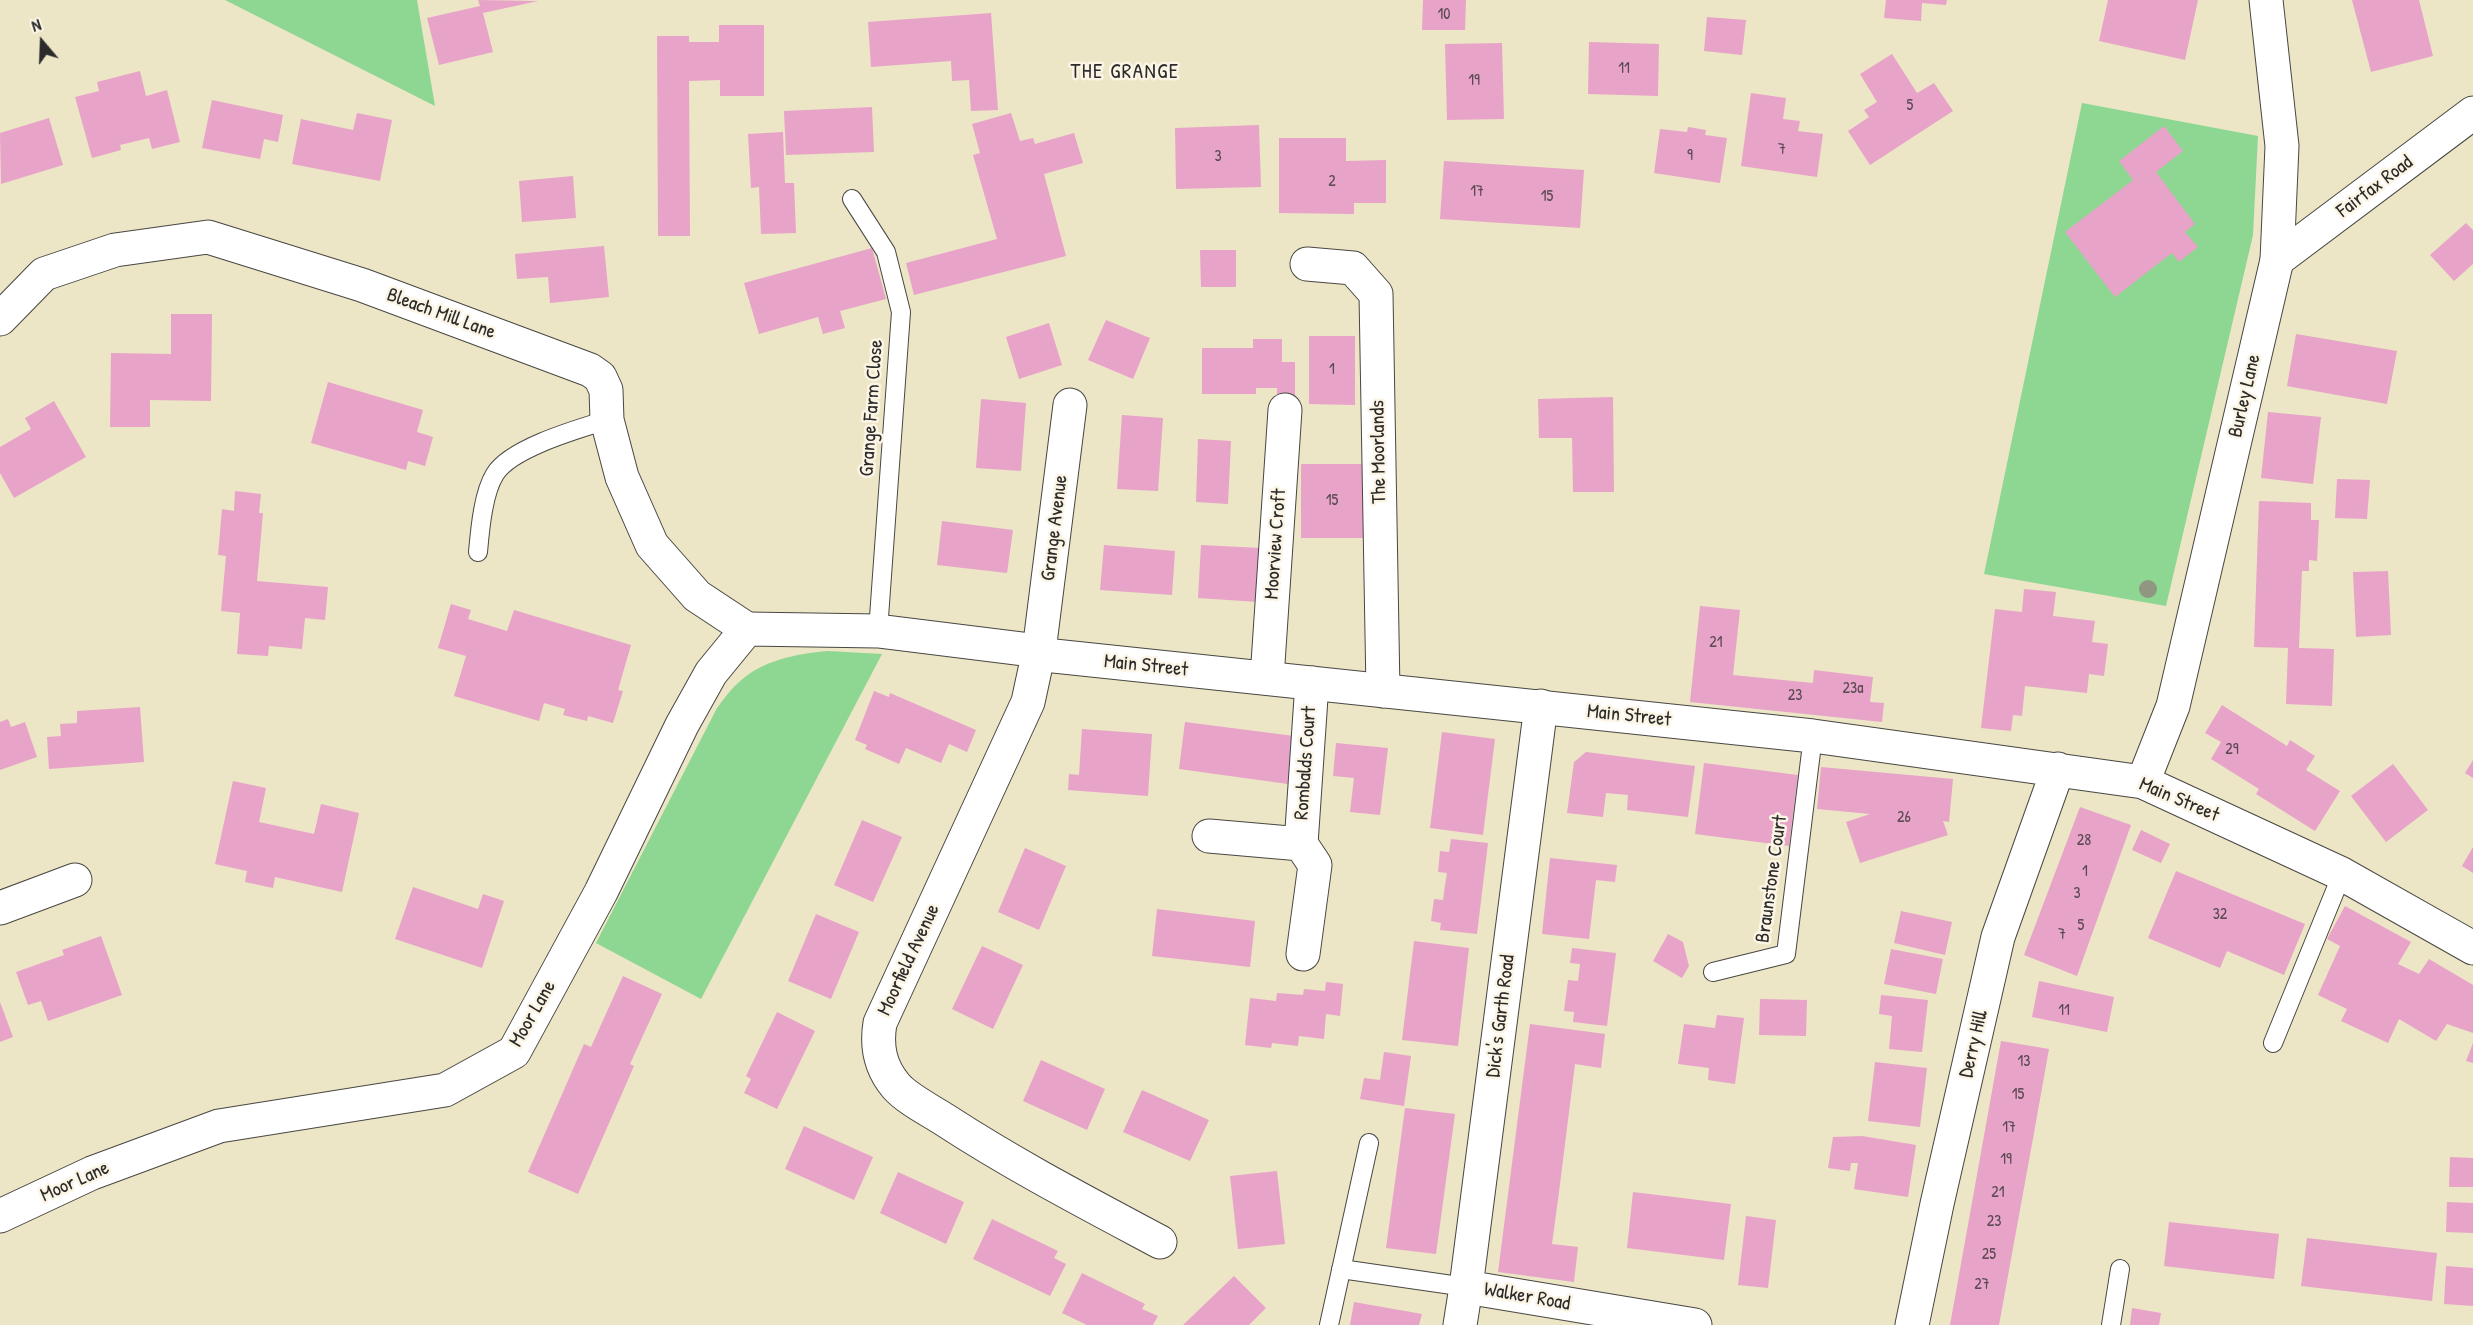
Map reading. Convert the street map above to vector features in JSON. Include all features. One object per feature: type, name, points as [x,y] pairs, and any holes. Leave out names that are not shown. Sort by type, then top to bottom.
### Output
[{"type":"street","name":"Burley Lane","points":[[2143,782],[2173,706],[2277,260],[2282,146],[2266,0]]},
{"type":"street","name":"Fairfax Road","points":[[2277,260],[2473,113]]},
{"type":"street","name":"Bleach Mill Lane","points":[[0,319],[44,274],[116,250],[208,237],[362,285],[591,370],[600,377],[606,390],[607,420],[622,477],[652,544],[697,597],[747,629]]},
{"type":"street","name":"The Moorlands","points":[[1307,264],[1353,268],[1376,294],[1383,691]]},
{"type":"street","name":"Grange Avenue","points":[[1039,651],[1071,405]]},
{"type":"street","name":"Moorview Croft","points":[[1267,678],[1285,410]]},
{"type":"street","name":"Main Street","points":[[747,629],[878,631],[1039,651],[1054,656],[1813,736],[2143,782],[2342,874],[2473,948]]},
{"type":"street","name":"Moor Lane","points":[[0,1216],[92,1173],[219,1126],[445,1090],[514,1052],[601,892],[711,673],[747,629]]},
{"type":"street","name":"Moorfield Avenue","points":[[1039,651],[1028,702],[880,1023],[877,1042],[882,1067],[897,1089],[981,1144],[1160,1242]]},
{"type":"street","name":"Rombalds Court","points":[[1303,954],[1315,865],[1301,844],[1312,683]]},
{"type":"street","name":"Dick's Garth Road","points":[[1460,1325],[1541,706]]},
{"type":"street","name":"Derry Hill","points":[[1911,1325],[1998,938],[2058,769]]},
{"type":"street","name":"Rombalds Court","points":[[1209,837],[1301,844]]},
{"type":"street","points":[[0,908],[75,880]]},
{"type":"street","name":"Walker Road","points":[[1466,1287],[1690,1325]]},
{"type":"lane","name":"Grange Farm Close","points":[[852,200],[886,252],[901,312],[878,631]]},
{"type":"lane","points":[[478,552],[488,495],[493,478],[500,468],[512,458],[553,438],[607,420]]},
{"type":"lane","name":"Braunstone Court","points":[[1713,972],[1786,954],[1813,736]]},
{"type":"lane","points":[[2273,1043],[2342,874]]},
{"type":"lane","points":[[1329,1325],[1368,1143]]},
{"type":"lane","points":[[1341,1269],[1466,1287]]},
{"type":"lane","points":[[2111,1325],[2120,1269]]},
{"type":"green space","points":[[225,0],[417,0],[435,106]]},
{"type":"green space","points":[[2082,103],[2258,136],[2253,235],[2166,606],[1984,574]]},
{"type":"green space","points":[[828,651],[882,654],[701,999],[596,943],[717,708],[727,695],[747,675],[769,664],[792,656]]},
{"type":"building","points":[[478,0],[538,1],[483,13],[493,52],[439,65],[427,18],[480,6]]},
{"type":"building","points":[[1423,0],[1466,0],[1465,30],[1422,30]]},
{"type":"building","points":[[1886,0],[1947,0],[1946,5],[1922,3],[1921,21],[1884,18]]},
{"type":"building","points":[[2108,0],[2198,0],[2185,60],[2099,41]]},
{"type":"building","points":[[2352,0],[2419,0],[2433,56],[2371,72]]},
{"type":"building","points":[[991,13],[998,110],[971,111],[969,80],[952,81],[951,61],[871,67],[868,22]]},
{"type":"building","points":[[1707,17],[1746,20],[1742,55],[1704,51]]},
{"type":"building","points":[[719,25],[764,25],[764,96],[720,96],[720,80],[689,81],[690,236],[658,236],[657,36],[689,36],[689,42],[719,42]]},
{"type":"building","points":[[1589,42],[1659,44],[1658,96],[1588,94]]},
{"type":"building","points":[[1502,43],[1504,119],[1447,120],[1445,44]]},
{"type":"building","points":[[1892,54],[1917,93],[1934,83],[1953,111],[1870,165],[1848,131],[1869,117],[1864,110],[1877,102],[1860,74]]},
{"type":"building","points":[[140,71],[146,96],[167,90],[180,142],[152,149],[149,138],[120,145],[121,150],[92,158],[75,97],[99,91],[97,82]]},
{"type":"building","points":[[1751,93],[1786,98],[1783,119],[1800,121],[1798,131],[1823,134],[1817,177],[1741,166]]},
{"type":"building","points":[[212,100],[283,115],[278,142],[264,139],[260,159],[202,148]]},
{"type":"building","points":[[872,107],[874,152],[786,155],[784,111]]},
{"type":"building","points":[[357,113],[392,120],[380,181],[292,164],[301,119],[353,130]]},
{"type":"building","points":[[1011,113],[1020,141],[1033,138],[1035,144],[1074,133],[1083,163],[1044,174],[1066,256],[914,295],[906,263],[997,239],[973,155],[980,153],[972,124]]},
{"type":"building","points":[[49,118],[63,165],[1,184],[0,133]]},
{"type":"building","points":[[1259,125],[1261,187],[1176,189],[1175,128]]},
{"type":"building","points":[[2164,126],[2183,151],[2156,172],[2195,224],[2185,232],[2198,247],[2179,262],[2172,253],[2115,297],[2065,232],[2133,180],[2119,161]]},
{"type":"building","points":[[1688,127],[1706,130],[1705,135],[1727,138],[1720,183],[1654,173],[1660,129],[1687,132]]},
{"type":"building","points":[[783,132],[785,183],[794,183],[796,233],[761,234],[759,187],[751,188],[748,134]]},
{"type":"building","points":[[1279,138],[1346,138],[1346,161],[1386,160],[1386,203],[1354,203],[1354,214],[1279,213]]},
{"type":"building","points":[[1444,161],[1584,170],[1580,228],[1440,219]]},
{"type":"building","points":[[573,176],[576,218],[522,222],[519,181]]},
{"type":"building","points":[[2466,223],[2473,230],[2473,264],[2454,281],[2430,255]]},
{"type":"building","points":[[604,246],[609,297],[550,303],[548,277],[517,279],[515,254]]},
{"type":"building","points":[[872,248],[886,299],[840,311],[845,328],[823,334],[818,317],[759,334],[744,283]]},
{"type":"building","points":[[1200,250],[1236,250],[1236,287],[1201,287]]},
{"type":"building","points":[[171,314],[212,314],[211,401],[150,400],[150,427],[110,427],[111,353],[171,354]]},
{"type":"building","points":[[1106,320],[1150,338],[1133,379],[1088,360]]},
{"type":"building","points":[[1049,323],[1062,365],[1019,379],[1006,337]]},
{"type":"building","points":[[2296,334],[2397,351],[2387,404],[2287,386]]},
{"type":"building","points":[[1309,336],[1355,336],[1355,405],[1309,404]]},
{"type":"building","points":[[1253,339],[1282,339],[1282,362],[1295,362],[1295,397],[1277,397],[1277,388],[1256,388],[1256,394],[1202,394],[1202,348],[1253,348]]},
{"type":"building","points":[[328,382],[423,410],[417,432],[433,437],[425,466],[408,461],[406,470],[311,443]]},
{"type":"building","points":[[1613,397],[1614,492],[1573,492],[1572,438],[1539,438],[1538,399]]},
{"type":"building","points":[[981,399],[1026,403],[1021,471],[976,468]]},
{"type":"building","points":[[54,401],[86,457],[14,498],[0,473],[0,447],[31,429],[25,418]]},
{"type":"building","points":[[2268,412],[2321,417],[2313,484],[2261,478]]},
{"type":"building","points":[[1122,415],[1163,418],[1158,491],[1117,489]]},
{"type":"building","points":[[1198,439],[1231,441],[1228,504],[1196,502]]},
{"type":"building","points":[[1301,464],[1363,464],[1363,538],[1301,538]]},
{"type":"building","points":[[2337,479],[2370,480],[2367,519],[2335,518]]},
{"type":"building","points":[[235,491],[261,494],[259,513],[263,513],[257,581],[328,587],[325,620],[305,618],[302,649],[269,646],[268,656],[237,654],[240,613],[221,611],[226,556],[218,555],[222,509],[234,511]]},
{"type":"building","points":[[2259,501],[2311,503],[2311,520],[2319,520],[2317,561],[2309,560],[2309,571],[2302,571],[2299,648],[2334,649],[2332,706],[2286,704],[2288,648],[2254,647]]},
{"type":"building","points":[[942,521],[1013,530],[1007,573],[937,565]]},
{"type":"building","points":[[1104,545],[1175,551],[1172,595],[1100,590]]},
{"type":"building","points":[[1201,545],[1261,548],[1258,602],[1198,598]]},
{"type":"building","points":[[2388,571],[2391,635],[2356,637],[2353,572]]},
{"type":"building","points":[[2024,589],[2056,592],[2053,616],[2095,621],[2092,642],[2108,644],[2104,676],[2089,674],[2087,693],[2025,686],[2022,716],[2013,715],[2011,731],[1981,728],[1995,609],[2022,612]]},
{"type":"building","points":[[451,604],[471,610],[468,619],[507,631],[514,610],[631,645],[618,690],[623,691],[613,723],[588,716],[587,721],[563,715],[565,709],[544,703],[539,721],[454,696],[466,656],[438,648]]},
{"type":"building","points":[[1700,606],[1740,610],[1733,675],[1813,683],[1814,670],[1873,677],[1870,702],[1884,703],[1882,722],[1690,702]]},
{"type":"building","points":[[874,691],[889,697],[890,693],[976,730],[967,752],[949,744],[941,763],[906,748],[899,764],[865,749],[867,745],[855,740]]},
{"type":"building","points":[[2222,705],[2287,746],[2290,740],[2315,756],[2306,770],[2340,791],[2315,831],[2256,794],[2259,789],[2211,759],[2221,742],[2205,733]]},
{"type":"building","points":[[140,707],[144,762],[49,769],[47,737],[61,736],[60,724],[77,723],[77,711]]},
{"type":"building","points":[[8,719],[11,727],[25,722],[37,757],[0,770],[0,722]]},
{"type":"building","points":[[1185,722],[1294,736],[1288,784],[1179,769]]},
{"type":"building","points":[[1082,729],[1152,734],[1148,796],[1068,790],[1069,774],[1079,775]]},
{"type":"building","points":[[1442,732],[1495,739],[1483,835],[1430,828]]},
{"type":"building","points":[[1336,743],[1388,748],[1380,815],[1350,812],[1354,778],[1333,776]]},
{"type":"building","points":[[1586,752],[1695,766],[1688,817],[1627,810],[1628,795],[1606,793],[1603,817],[1567,813],[1574,762]]},
{"type":"building","points":[[2473,760],[2473,778],[2465,773]]},
{"type":"building","points":[[1704,763],[1798,775],[1789,846],[1695,834]]},
{"type":"building","points":[[2393,764],[2428,810],[2386,842],[2351,796]]},
{"type":"building","points":[[1821,767],[1953,779],[1949,822],[1943,821],[1948,835],[1860,863],[1846,822],[1870,814],[1817,809]]},
{"type":"building","points":[[233,781],[266,788],[259,822],[314,834],[321,804],[359,813],[342,892],[275,877],[273,888],[245,882],[247,871],[215,864]]},
{"type":"building","points":[[2080,807],[2131,825],[2077,976],[2024,955]]},
{"type":"building","points":[[862,820],[902,837],[873,902],[834,885]]},
{"type":"building","points":[[2141,830],[2170,844],[2161,863],[2132,850]]},
{"type":"building","points":[[1451,839],[1488,843],[1477,934],[1440,930],[1441,923],[1431,921],[1434,899],[1443,900],[1447,873],[1438,872],[1440,851],[1449,852]]},
{"type":"building","points":[[2473,847],[2473,873],[2462,866]]},
{"type":"building","points":[[1025,848],[1066,866],[1039,930],[998,912]]},
{"type":"building","points":[[1550,858],[1617,865],[1615,882],[1596,880],[1589,939],[1542,934]]},
{"type":"building","points":[[2176,871],[2305,924],[2284,975],[2227,951],[2220,968],[2148,938]]},
{"type":"building","points":[[413,887],[478,909],[483,894],[504,901],[482,968],[395,939]]},
{"type":"building","points":[[2345,906],[2411,942],[2398,964],[2419,974],[2429,959],[2473,985],[2473,1033],[2447,1024],[2436,1041],[2399,1019],[2388,1043],[2341,1021],[2347,1009],[2318,995],[2340,946],[2327,939]]},
{"type":"building","points":[[1157,909],[1255,921],[1250,967],[1152,956]]},
{"type":"building","points":[[1901,911],[1952,922],[1945,955],[1894,943]]},
{"type":"building","points":[[816,914],[859,932],[831,999],[788,981]]},
{"type":"building","points":[[1668,934],[1683,942],[1689,966],[1682,978],[1653,961]]},
{"type":"building","points":[[101,936],[122,995],[48,1021],[41,1001],[28,1005],[16,972],[64,955],[62,950]]},
{"type":"building","points":[[1414,941],[1469,948],[1458,1046],[1402,1040]]},
{"type":"building","points":[[982,946],[1023,965],[993,1029],[952,1009]]},
{"type":"building","points":[[1572,948],[1616,953],[1607,1026],[1573,1022],[1574,1012],[1564,1011],[1568,980],[1578,981],[1580,964],[1570,963]]},
{"type":"building","points":[[1891,949],[1943,959],[1936,994],[1884,984]]},
{"type":"building","points":[[623,976],[662,994],[630,1064],[634,1066],[578,1194],[528,1172],[584,1044],[591,1047]]},
{"type":"building","points":[[2039,981],[2114,997],[2107,1032],[2032,1017]]},
{"type":"building","points":[[1326,982],[1343,984],[1340,1016],[1326,1014],[1324,1039],[1299,1036],[1298,1046],[1272,1043],[1271,1048],[1245,1045],[1250,998],[1276,1001],[1277,993],[1303,995],[1304,989],[1325,991]]},
{"type":"building","points":[[1881,995],[1928,1000],[1922,1052],[1889,1049],[1892,1016],[1879,1014]]},
{"type":"building","points":[[1760,999],[1807,1000],[1806,1036],[1759,1035]]},
{"type":"building","points":[[0,1002],[13,1037],[0,1042]]},
{"type":"building","points":[[777,1012],[815,1031],[777,1109],[744,1093],[751,1079],[746,1076]]},
{"type":"building","points":[[1717,1015],[1744,1018],[1735,1084],[1708,1080],[1709,1068],[1678,1064],[1684,1024],[1715,1028]]},
{"type":"building","points":[[1530,1024],[1605,1034],[1601,1068],[1575,1064],[1552,1244],[1578,1247],[1574,1282],[1498,1272]]},
{"type":"building","points":[[2001,1041],[2049,1049],[2032,1144],[1999,1325],[1950,1325]]},
{"type":"building","points":[[2473,1043],[2473,1063],[2466,1061]]},
{"type":"building","points":[[1384,1052],[1411,1056],[1404,1106],[1360,1099],[1364,1078],[1380,1080]]},
{"type":"building","points":[[1041,1060],[1105,1089],[1087,1130],[1023,1101]]},
{"type":"building","points":[[1875,1062],[1927,1068],[1920,1127],[1868,1121]]},
{"type":"building","points":[[1142,1090],[1209,1120],[1190,1161],[1123,1132]]},
{"type":"building","points":[[1405,1108],[1455,1114],[1436,1254],[1386,1248]]},
{"type":"building","points":[[804,1126],[873,1157],[854,1200],[785,1169]]},
{"type":"building","points":[[1862,1136],[1916,1145],[1908,1197],[1854,1189],[1858,1163],[1851,1163],[1850,1171],[1828,1168],[1833,1137]]},
{"type":"building","points":[[2450,1157],[2473,1158],[2473,1187],[2449,1187]]},
{"type":"building","points":[[1277,1171],[1285,1244],[1238,1249],[1230,1176]]},
{"type":"building","points":[[898,1172],[964,1202],[946,1244],[880,1213]]},
{"type":"building","points":[[1633,1192],[1731,1204],[1724,1260],[1627,1248]]},
{"type":"building","points":[[2447,1202],[2473,1203],[2473,1233],[2446,1232]]},
{"type":"building","points":[[1746,1216],[1776,1220],[1768,1288],[1738,1285]]},
{"type":"building","points":[[992,1219],[1058,1251],[1054,1258],[1066,1264],[1050,1296],[973,1259]]},
{"type":"building","points":[[2169,1222],[2279,1234],[2274,1279],[2164,1266]]},
{"type":"building","points":[[2307,1238],[2437,1253],[2432,1301],[2301,1286]]},
{"type":"building","points":[[2446,1266],[2473,1268],[2473,1306],[2444,1304]]},
{"type":"building","points":[[1082,1273],[1145,1304],[1142,1309],[1158,1316],[1153,1325],[1087,1325],[1062,1313]]},
{"type":"building","points":[[1234,1276],[1266,1308],[1249,1325],[1183,1325]]},
{"type":"building","points":[[1354,1302],[1422,1314],[1419,1325],[1350,1325]]},
{"type":"building","points":[[2132,1308],[2161,1313],[2159,1325],[2130,1325]]},
{"type":"district","name":"THE GRANGE","points":[[1125,72]]}]
